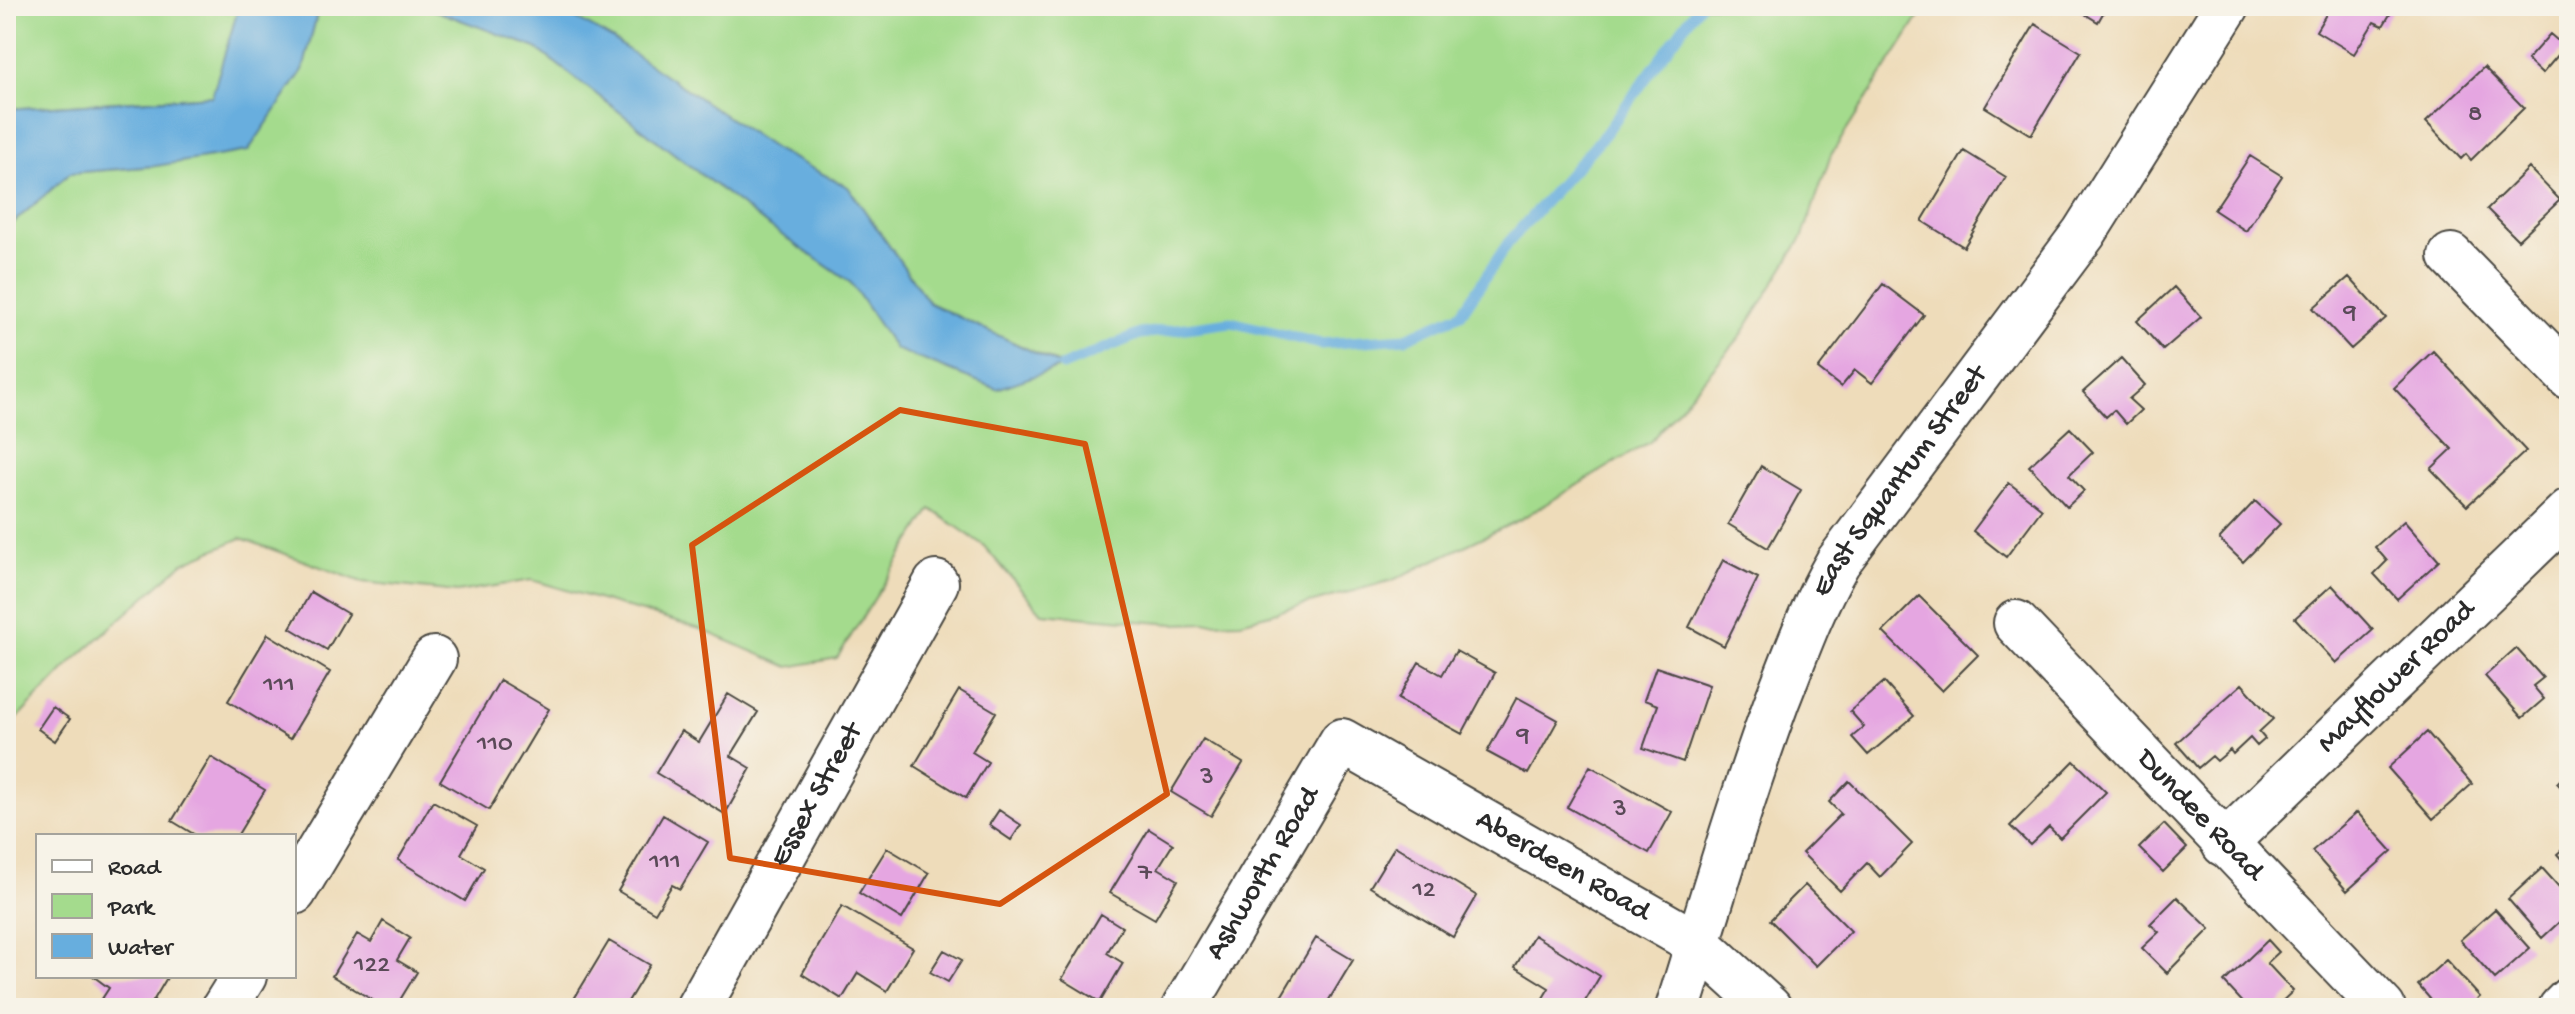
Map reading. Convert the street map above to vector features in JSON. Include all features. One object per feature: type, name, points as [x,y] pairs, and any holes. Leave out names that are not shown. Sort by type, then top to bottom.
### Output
[{"type":"street","name":"East Squantum Street","points":[[1678,1008],[1700,945],[1741,803],[1795,648],[1818,595],[1838,562],[2084,233],[2227,6]]},
{"type":"street","points":[[2451,256],[2569,377]]},
{"type":"street","name":"Mayflower Road","points":[[2224,844],[2569,511]]},
{"type":"street","name":"Essex Street","points":[[698,1008],[936,583]]},
{"type":"street","name":"Dundee Road","points":[[2016,623],[2383,1008]]},
{"type":"street","points":[[296,889],[434,659]]},
{"type":"street","name":"Aberdeen Road","points":[[1342,741],[1700,945],[1769,1008]]},
{"type":"street","name":"Ashworth Road","points":[[1184,1008],[1342,741]]},
{"type":"street","points":[[224,1008],[243,978]]},
{"type":"street","points":[[2561,1008],[2569,1000]]},
{"type":"highlighted area","points":[[900,410],[1085,444],[1167,794],[1000,904],[730,858],[692,545]]},
{"type":"green space","points":[[6,6],[239,6],[213,96],[6,109]]},
{"type":"green space","points":[[319,6],[423,6],[536,48],[766,224],[851,283],[895,349],[997,389],[1062,365],[929,303],[848,187],[776,150],[612,39],[554,6],[1926,6],[1831,155],[1803,236],[1741,336],[1651,441],[1519,520],[1393,580],[1241,622],[1174,624],[1042,613],[983,545],[931,509],[837,658],[789,667],[700,629],[532,580],[457,592],[362,582],[241,538],[183,563],[74,660],[6,730],[6,229],[70,173],[156,166],[303,70]]},
{"type":"water","points":[[239,6],[319,6],[303,70],[248,151],[156,166],[70,173],[6,229],[6,109],[212,96]]},
{"type":"water","points":[[423,6],[554,6],[612,39],[776,150],[848,187],[929,303],[1063,366],[997,389],[895,349],[851,283],[766,224],[536,48]]},
{"type":"building","points":[[2072,6],[2107,6],[2098,22]]},
{"type":"building","points":[[2331,6],[2395,6],[2383,26],[2374,22],[2354,54],[2316,31]]},
{"type":"building","points":[[2035,24],[2081,52],[2031,135],[1985,107]]},
{"type":"building","points":[[2550,34],[2565,47],[2542,74],[2527,60]]},
{"type":"building","points":[[2484,67],[2524,108],[2471,160],[2466,154],[2461,159],[2426,122]]},
{"type":"building","points":[[1964,151],[2006,177],[1964,247],[1922,221]]},
{"type":"building","points":[[2250,156],[2282,176],[2246,231],[2214,210]]},
{"type":"building","points":[[2529,168],[2560,200],[2518,240],[2487,209]]},
{"type":"building","points":[[2349,277],[2386,318],[2351,349],[2313,308]]},
{"type":"building","points":[[1883,284],[1924,315],[1872,383],[1855,370],[1841,387],[1818,369]]},
{"type":"building","points":[[2174,287],[2201,317],[2163,350],[2137,321]]},
{"type":"building","points":[[2433,351],[2526,451],[2467,506],[2431,469],[2452,449],[2394,388]]},
{"type":"building","points":[[2121,358],[2145,385],[2129,399],[2141,410],[2126,424],[2114,410],[2106,417],[2083,392]]},
{"type":"building","points":[[2070,428],[2093,452],[2069,475],[2084,491],[2067,507],[2029,466]]},
{"type":"building","points":[[1761,466],[1801,490],[1768,548],[1728,524]]},
{"type":"building","points":[[2009,483],[2042,509],[2006,557],[1973,531]]},
{"type":"building","points":[[2255,501],[2280,524],[2243,562],[2219,539]]},
{"type":"building","points":[[2404,521],[2439,561],[2397,599],[2374,574],[2387,561],[2375,547]]},
{"type":"building","points":[[1723,560],[1758,578],[1724,646],[1689,627]]},
{"type":"building","points":[[2332,585],[2373,630],[2336,663],[2295,618]]},
{"type":"building","points":[[311,592],[348,614],[327,650],[290,628]]},
{"type":"building","points":[[1919,596],[1978,655],[1942,691],[1883,632]]},
{"type":"building","points":[[268,634],[330,672],[290,739],[228,701]]},
{"type":"building","points":[[2516,648],[2543,678],[2533,686],[2544,699],[2522,718],[2485,676]]},
{"type":"building","points":[[1456,651],[1495,673],[1462,734],[1398,699],[1419,662],[1442,675]]},
{"type":"building","points":[[1656,667],[1709,685],[1683,762],[1643,748],[1658,705],[1644,700]]},
{"type":"building","points":[[500,680],[549,709],[489,810],[440,781]]},
{"type":"building","points":[[1884,682],[1914,716],[1868,755],[1852,737],[1864,727],[1850,711]]},
{"type":"building","points":[[2242,684],[2273,719],[2259,732],[2265,739],[2257,746],[2250,738],[2233,754],[2230,750],[2217,761],[2212,756],[2198,768],[2176,743]]},
{"type":"building","points":[[959,690],[996,712],[972,752],[988,762],[966,798],[914,766]]},
{"type":"building","points":[[728,694],[758,712],[731,756],[751,768],[725,814],[656,773],[681,731],[699,742]]},
{"type":"building","points":[[1517,697],[1558,720],[1528,774],[1487,752]]},
{"type":"building","points":[[53,707],[70,719],[55,741],[38,729]]},
{"type":"building","points":[[2427,732],[2472,784],[2433,819],[2388,768]]},
{"type":"building","points":[[1203,739],[1243,763],[1211,816],[1171,792]]},
{"type":"building","points":[[211,757],[265,790],[238,834],[194,834],[172,821]]},
{"type":"building","points":[[2074,761],[2106,792],[2060,838],[2049,827],[2030,845],[2010,826]]},
{"type":"building","points":[[1590,766],[1672,812],[1649,853],[1567,807]]},
{"type":"building","points":[[2569,771],[2569,796],[2557,783]]},
{"type":"building","points":[[1849,781],[1912,844],[1880,877],[1867,863],[1840,891],[1802,853],[1841,814],[1829,802]]},
{"type":"building","points":[[433,801],[477,826],[461,854],[484,868],[465,901],[398,860]]},
{"type":"building","points":[[999,810],[1021,825],[1011,840],[989,825]]},
{"type":"building","points":[[2357,812],[2392,851],[2347,891],[2312,851]]},
{"type":"building","points":[[663,815],[708,842],[680,889],[672,885],[655,913],[618,891]]},
{"type":"building","points":[[2164,824],[2187,848],[2163,872],[2139,848]]},
{"type":"building","points":[[1149,829],[1173,844],[1158,868],[1178,880],[1155,919],[1110,893]]},
{"type":"building","points":[[2569,844],[2569,868],[2557,854]]},
{"type":"building","points":[[1395,846],[1477,896],[1453,937],[1370,887]]},
{"type":"building","points":[[887,848],[929,873],[902,919],[859,893]]},
{"type":"building","points":[[2542,868],[2569,898],[2569,913],[2542,938],[2508,899]]},
{"type":"building","points":[[1805,885],[1851,931],[1816,966],[1770,920]]},
{"type":"building","points":[[2177,897],[2210,929],[2167,973],[2142,948],[2159,932],[2150,924]]},
{"type":"building","points":[[842,906],[913,948],[887,991],[858,973],[842,999],[802,974]]},
{"type":"building","points":[[2495,909],[2530,948],[2495,979],[2460,940]]},
{"type":"building","points":[[1101,914],[1122,927],[1107,953],[1123,963],[1100,1002],[1062,979]]},
{"type":"building","points":[[383,921],[410,938],[397,960],[417,972],[395,1008],[386,1008],[332,976],[357,934],[371,942]]},
{"type":"building","points":[[1534,935],[1600,976],[1581,1008],[1537,1008],[1549,988],[1515,967]]},
{"type":"building","points":[[1316,938],[1353,960],[1324,1008],[1287,1008],[1278,1002]]},
{"type":"building","points":[[2268,940],[2279,952],[2267,963],[2293,991],[2275,1008],[2248,1008],[2224,982]]},
{"type":"building","points":[[609,941],[650,965],[624,1008],[589,1008],[574,999]]},
{"type":"building","points":[[944,950],[962,960],[948,982],[930,972]]},
{"type":"building","points":[[2446,960],[2480,997],[2467,1008],[2438,1008],[2418,985]]},
{"type":"building","points":[[96,978],[167,978],[149,1008],[96,1008],[109,988]]},
{"type":"waterway","points":[[1063,366],[1140,334],[1231,322],[1321,344],[1406,338],[1461,314],[1508,243],[1605,134],[1699,6]]}]
